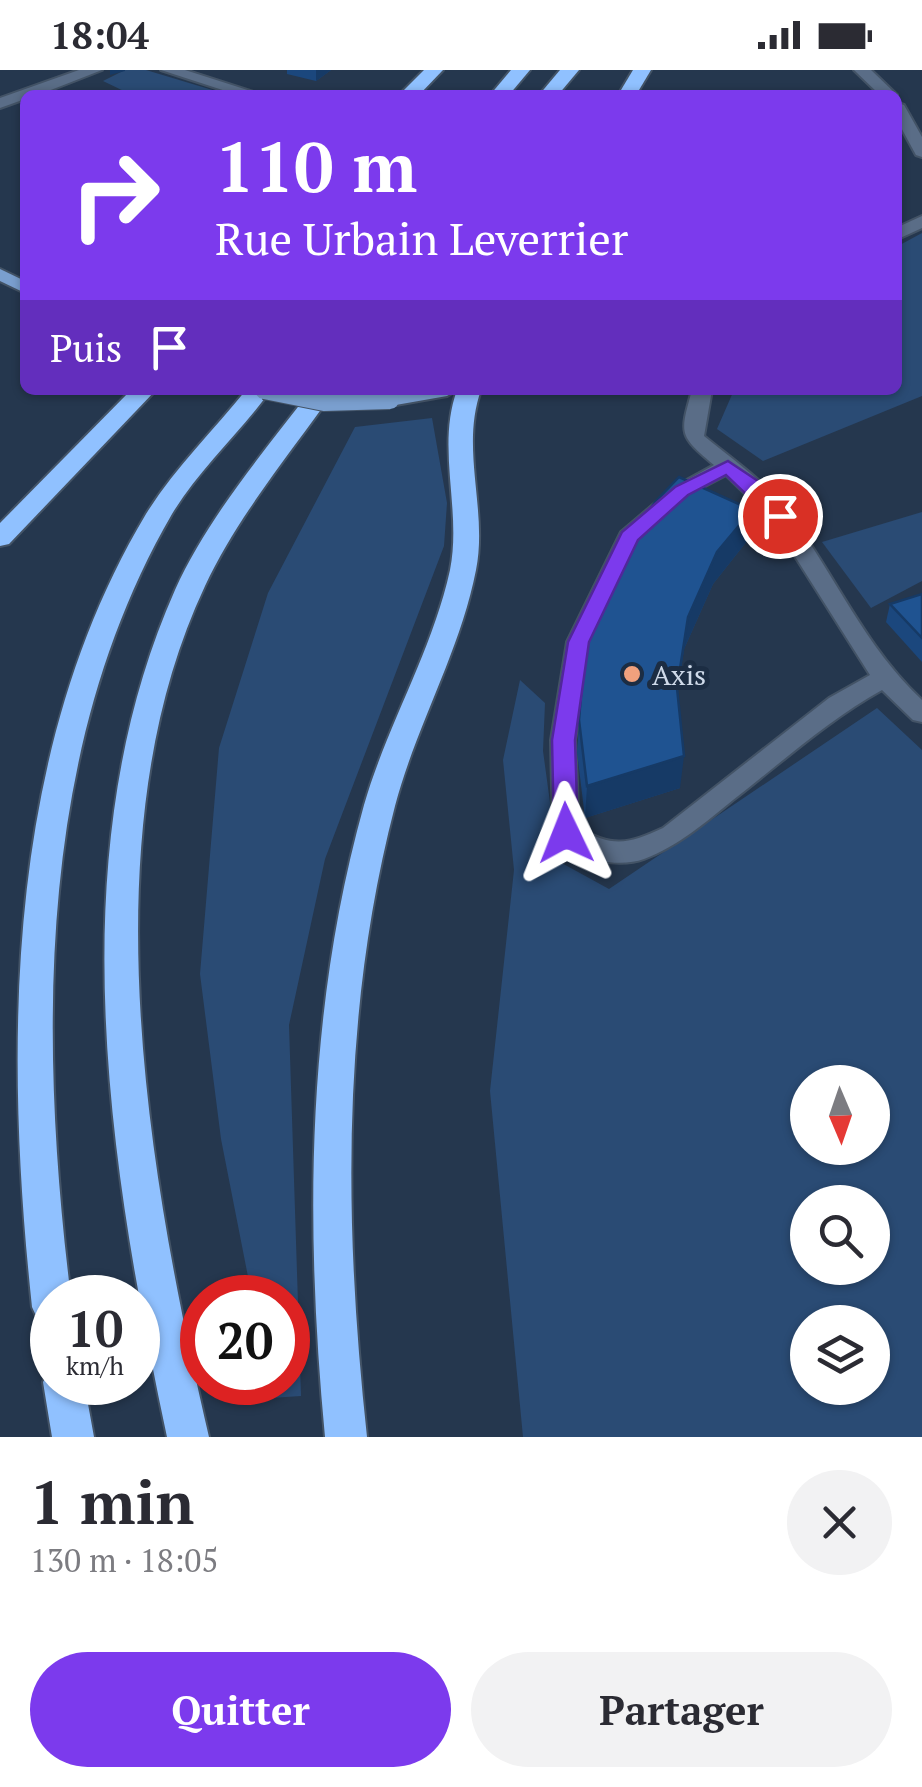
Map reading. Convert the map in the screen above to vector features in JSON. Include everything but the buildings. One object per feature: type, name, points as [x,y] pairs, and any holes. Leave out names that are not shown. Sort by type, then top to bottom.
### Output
[{"type":"highway","points":[[413,90],[434,70]]},
{"type":"highway","points":[[503,90],[521,70]]},
{"type":"highway","points":[[552,90],[570,70]]},
{"type":"highway","points":[[0,538],[139,395]]},
{"type":"highway","points":[[49,1275],[37,1123],[38,972],[42,905],[68,734],[102,631],[160,515],[258,395]]},
{"type":"highway","points":[[188,1437],[151,1268],[130,1106],[124,917],[134,788],[156,682],[188,592],[229,512],[319,395]]},
{"type":"highway","points":[[346,1437],[336,1354],[330,1200],[334,1086],[347,962],[379,808],[395,755],[428,680],[464,565],[468,521],[461,428],[468,395]]},
{"type":"highway","points":[[67,1405],[73,1437]]},
{"type":"main road","points":[[288,395],[324,402],[418,395]]},
{"type":"street","points":[[37,90],[94,70]]},
{"type":"street","points":[[169,70],[238,90]]},
{"type":"street","points":[[862,70],[884,90]]},
{"type":"street","points":[[902,115],[922,152]]},
{"type":"street","points":[[701,395],[692,428],[694,438],[754,487],[780,516],[884,678],[922,714]]},
{"type":"street","points":[[728,466],[682,491],[629,537],[579,642],[563,740],[566,833],[597,851],[616,852],[634,852],[672,836],[838,704],[884,678]]},
{"type":"shaded area","points":[[125,70],[146,70],[212,90],[122,90],[103,81]]},
{"type":"shaded area","points":[[922,233],[922,396],[763,461],[717,429],[732,395],[902,395],[902,244]]},
{"type":"shaded area","points":[[432,418],[447,503],[444,546],[325,859],[289,1025],[297,1275],[248,1275],[221,1139],[200,974],[219,748],[268,593],[355,427]]},
{"type":"shaded area","points":[[922,512],[922,581],[871,608],[822,542]]},
{"type":"shaded area","points":[[520,680],[545,703],[543,751],[558,861],[609,889],[877,708],[922,750],[922,1437],[523,1437],[490,1091],[514,870],[503,760]]},
{"type":"place","name":"Axis","points":[[632,674]]},
{"type":"route","points":[[566,833],[563,740],[579,642],[629,537],[682,491],[728,466],[780,516]]}]
